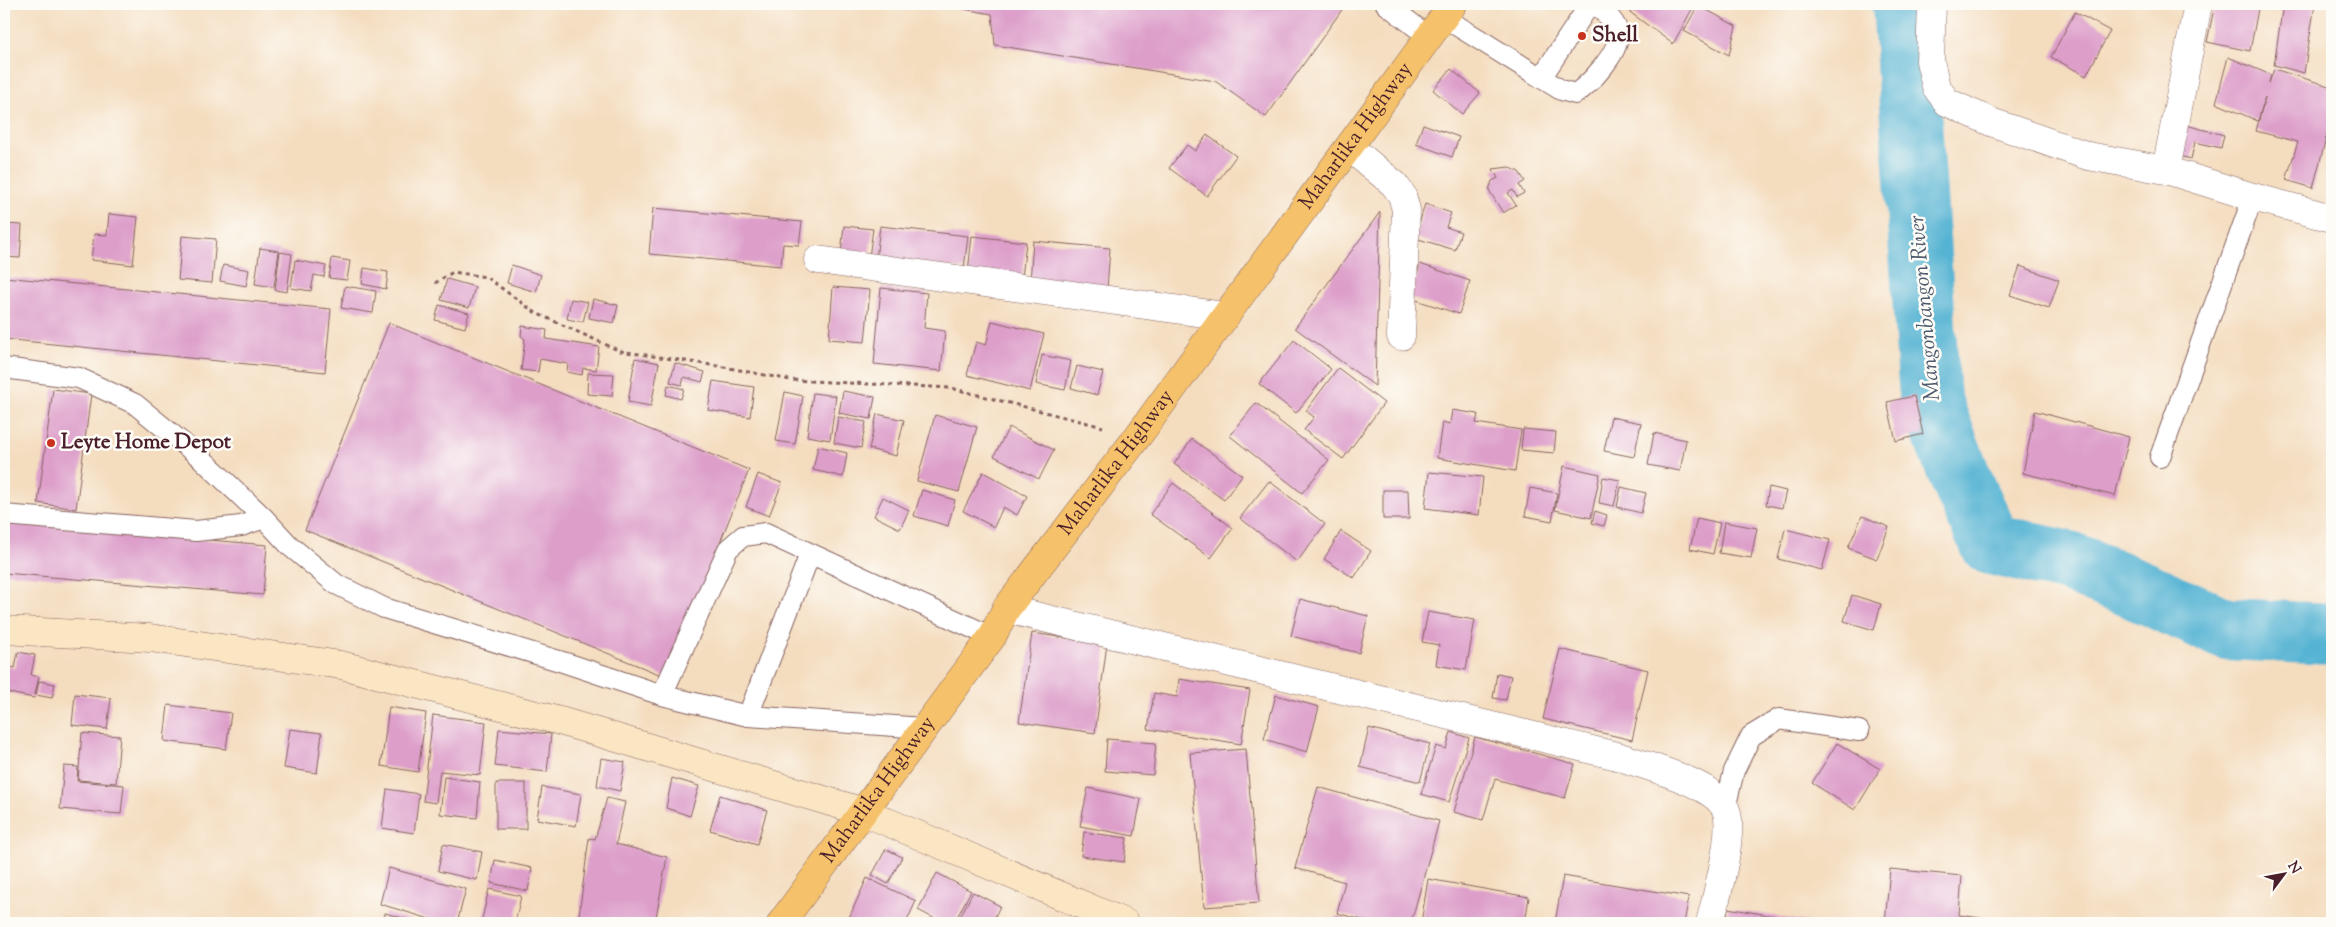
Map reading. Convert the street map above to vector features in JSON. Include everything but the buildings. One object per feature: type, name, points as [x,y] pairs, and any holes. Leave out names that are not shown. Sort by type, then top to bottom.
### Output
[{"type":"main road","name":"Maharlika Highway","points":[[781,923],[992,637],[1006,609],[1138,436],[1442,19]]},
{"type":"street","points":[[1932,4],[1930,61],[1936,87],[1948,102],[1991,122],[2088,156],[2166,170],[2253,198],[2332,218]]},
{"type":"street","points":[[2166,170],[2198,4]]},
{"type":"street","points":[[1349,147],[1394,184],[1402,195],[1406,210],[1401,336]]},
{"type":"street","points":[[818,260],[1225,316]]},
{"type":"street","points":[[1006,609],[1617,756],[1675,776],[1708,790],[1726,809],[1728,836],[1710,923]]},
{"type":"street","points":[[4,630],[150,638],[341,666],[560,721],[864,812],[1125,923]]},
{"type":"lane","points":[[1386,4],[1442,19],[1561,90],[1575,94],[1588,86],[1616,46],[1618,34],[1611,19],[1594,4]]},
{"type":"lane","points":[[1541,78],[1590,4]]},
{"type":"lane","points":[[2160,457],[2253,198]]},
{"type":"lane","points":[[4,368],[79,378],[135,404],[201,458],[264,518],[290,546],[336,584],[384,608],[566,663],[662,695],[748,716],[924,728]]},
{"type":"lane","points":[[4,515],[196,531],[241,526],[264,518]]},
{"type":"lane","points":[[662,695],[728,549],[742,536],[766,534],[992,637]]},
{"type":"lane","points":[[748,716],[810,554]]},
{"type":"lane","points":[[1726,809],[1734,771],[1751,736],[1779,719],[1859,731]]},
{"type":"path","points":[[435,283],[453,272],[486,277],[536,313],[620,351],[724,367],[790,380],[951,388],[1138,436]]},
{"type":"waterway","name":"Mangonbangon River","points":[[1903,4],[1930,399],[1961,479],[1991,544],[2069,562],[2141,591],[2226,629],[2332,634]]},
{"type":"place","name":"Shell","points":[[1582,36]]},
{"type":"place","name":"Leyte Home Depot","points":[[51,443]]}]
